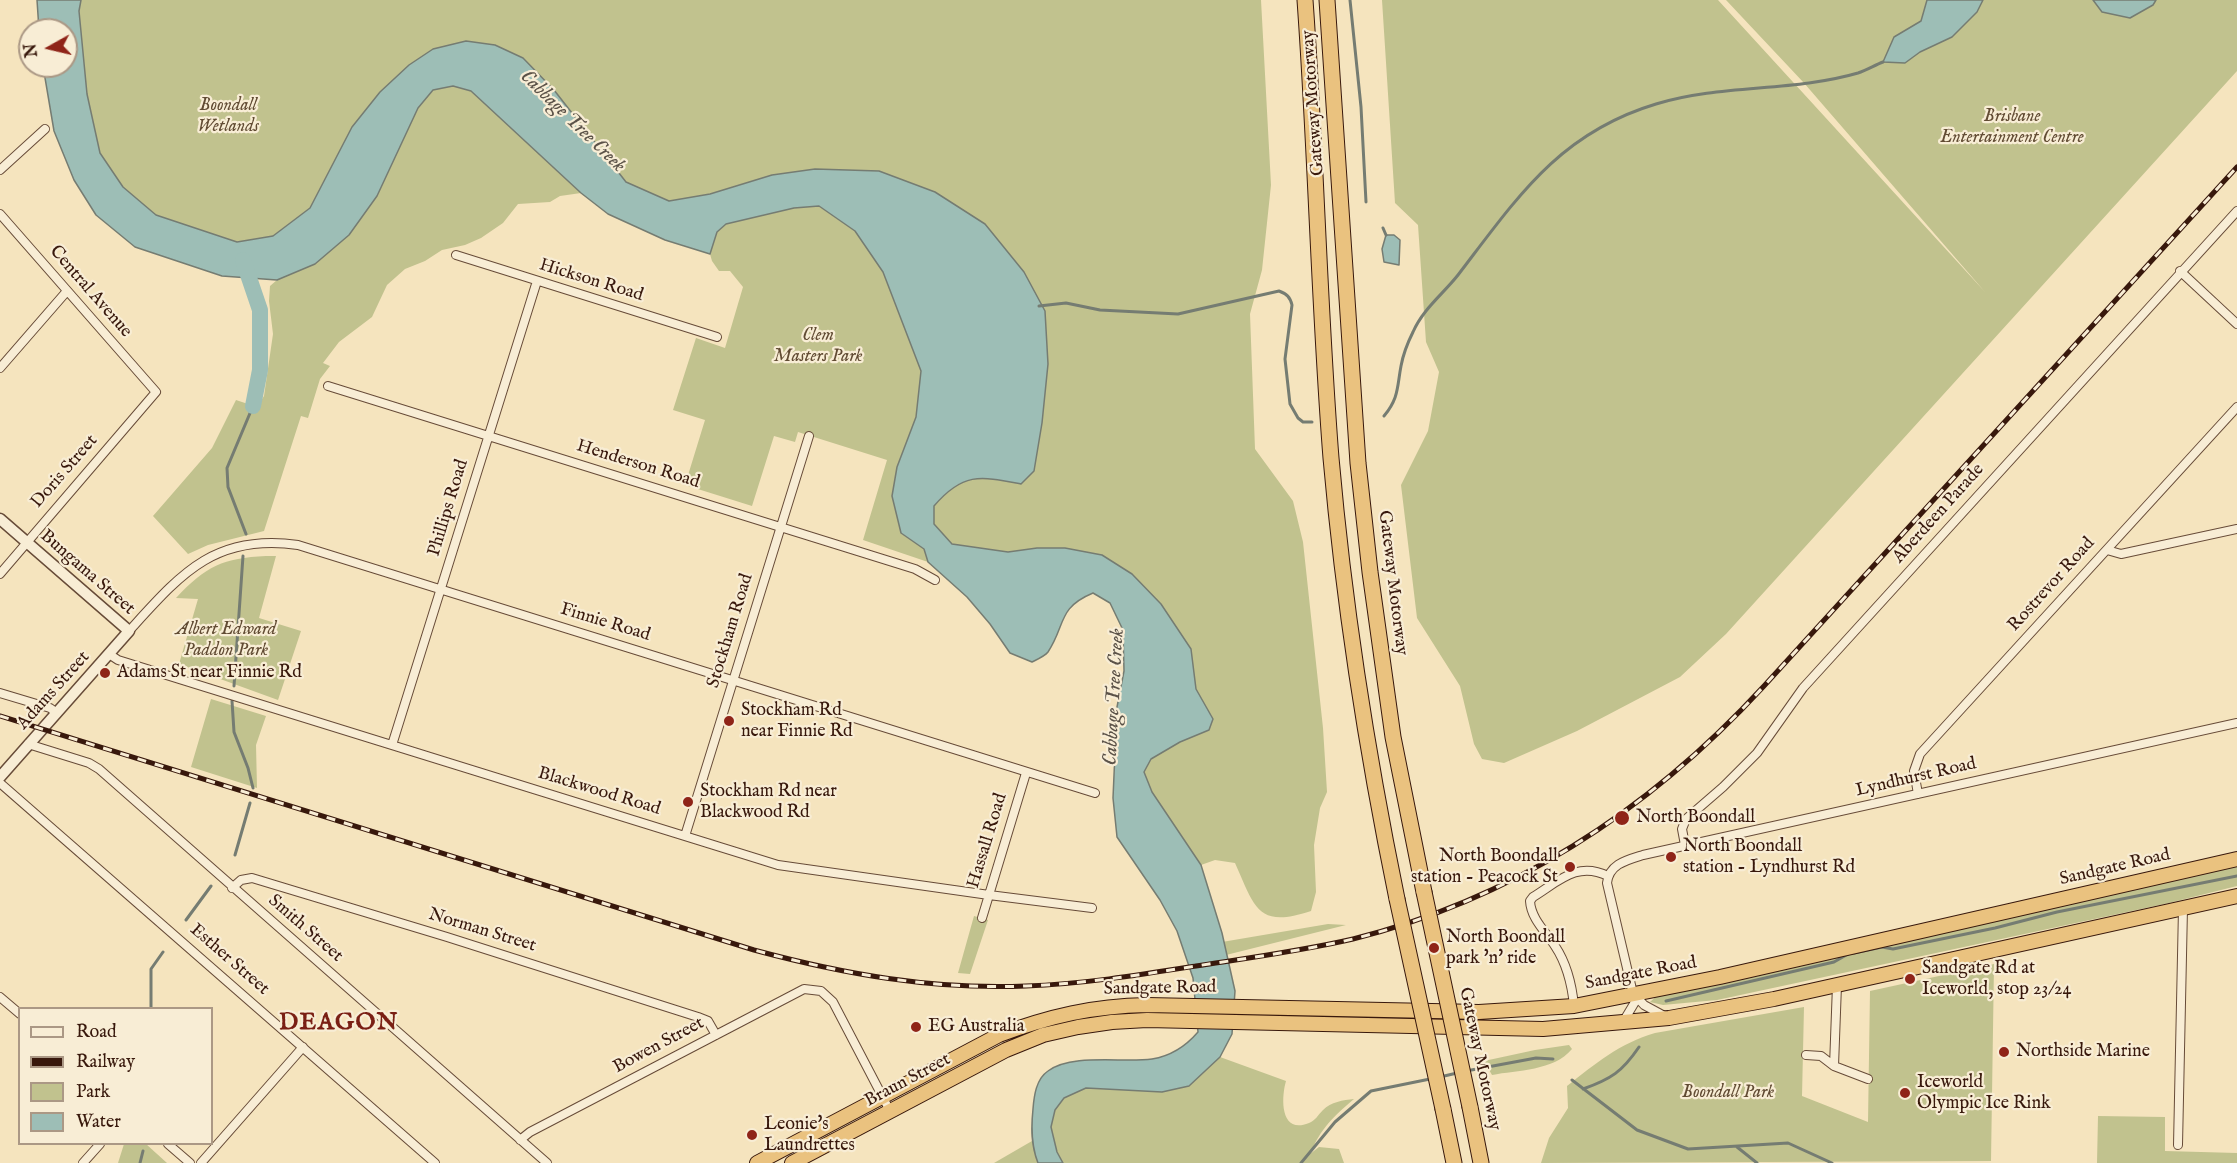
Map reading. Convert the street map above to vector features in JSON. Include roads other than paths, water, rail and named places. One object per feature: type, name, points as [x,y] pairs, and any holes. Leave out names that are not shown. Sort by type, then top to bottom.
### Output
[{"type":"highway","name":"Gateway Motorway","points":[[1305,0],[1331,457],[1342,570],[1362,716],[1397,898],[1454,1163]]},
{"type":"highway","name":"Gateway Motorway","points":[[1327,0],[1357,451],[1366,540],[1393,737],[1481,1163]]},
{"type":"highway","name":"Sandgate Road","points":[[1041,1020],[1111,1006],[1479,1012],[1574,1006],[2237,859]]},
{"type":"highway","name":"Sandgate Road","points":[[1043,1035],[1112,1022],[1251,1022],[1507,1029],[1553,1028],[1669,1018],[1725,1009],[1837,985],[2237,896]]},
{"type":"highway","name":"Braun Street","points":[[757,1163],[999,1035],[1041,1020]]},
{"type":"highway","name":"Braun Street","points":[[792,1163],[812,1158],[890,1111],[1005,1050],[1043,1035]]},
{"type":"street","points":[[0,170],[45,129]]},
{"type":"street","name":"Aberdeen Parade","points":[[1685,846],[1682,829],[1686,819],[1757,753],[1803,688],[2237,211]]},
{"type":"street","name":"Central Avenue","points":[[0,214],[156,392]]},
{"type":"street","name":"Hickson Road","points":[[456,255],[717,337]]},
{"type":"street","points":[[2181,271],[2237,324]]},
{"type":"street","name":"Phillips Road","points":[[392,745],[537,281]]},
{"type":"street","points":[[0,368],[67,291]]},
{"type":"street","name":"Henderson Road","points":[[328,386],[781,526],[915,569],[935,580]]},
{"type":"street","name":"Doris Street","points":[[0,574],[156,392]]},
{"type":"street","name":"Rostrevor Road","points":[[1918,794],[1914,771],[1920,754],[2237,408]]},
{"type":"street","name":"Stockham Road","points":[[685,836],[809,436]]},
{"type":"street","name":"Bungama Street","points":[[0,519],[129,632],[109,654]]},
{"type":"street","points":[[2107,549],[2121,554],[2237,529]]},
{"type":"street","name":"Finnie Road","points":[[129,632],[165,592],[191,568],[221,552],[254,544],[298,545],[1095,793]]},
{"type":"street","name":"Blackwood Road","points":[[109,654],[116,659],[778,865],[989,896],[1092,908]]},
{"type":"street","name":"Adams Street","points":[[0,777],[109,654]]},
{"type":"street","points":[[0,693],[50,708],[57,713]]},
{"type":"street","name":"Lyndhurst Road","points":[[1608,876],[1617,864],[1629,859],[2237,723]]},
{"type":"street","name":"Smith Street","points":[[28,744],[89,763],[99,769],[547,1163]]},
{"type":"street","name":"Hassall Road","points":[[982,918],[1026,773]]},
{"type":"street","name":"Esther Street","points":[[0,783],[435,1163]]},
{"type":"street","points":[[1574,1006],[1568,972],[1555,945],[1539,924],[1530,901],[1533,897],[1580,870],[1594,869],[1608,876],[1608,888],[1634,994],[1633,1007],[1621,1023]]},
{"type":"street","name":"Norman Street","points":[[232,888],[241,880],[252,878],[341,904],[698,1017],[708,1021],[716,1035]]},
{"type":"street","points":[[2178,1145],[2184,908]]},
{"type":"street","points":[[1834,1065],[1837,985]]},
{"type":"street","name":"Bowen Street","points":[[520,1140],[530,1132],[797,991],[816,989],[833,1002],[883,1097]]},
{"type":"street","points":[[1634,994],[1644,1005],[1669,1018]]},
{"type":"street","points":[[0,997],[18,1012]]},
{"type":"street","points":[[201,1163],[303,1047]]},
{"type":"street","points":[[1806,1055],[1821,1056],[1834,1065],[1868,1079]]},
{"type":"street","points":[[883,1097],[890,1111]]},
{"type":"street","points":[[83,1163],[98,1145]]},
{"type":"street","points":[[170,1145],[190,1163]]},
{"type":"water","name":"Cabbage Tree Creek","points":[[37,0],[81,0],[79,11],[87,94],[100,153],[123,187],[156,215],[237,242],[273,236],[310,208],[352,127],[380,92],[409,65],[433,49],[466,41],[495,45],[523,58],[554,90],[626,182],[669,201],[710,194],[772,175],[815,169],[879,171],[935,192],[985,224],[1024,272],[1045,311],[1048,364],[1034,471],[1021,484],[983,478],[963,482],[944,495],[934,506],[934,524],[952,544],[1008,552],[1037,548],[1065,548],[1102,555],[1132,574],[1161,604],[1191,649],[1196,689],[1213,719],[1209,730],[1180,742],[1151,759],[1144,772],[1152,792],[1201,865],[1222,933],[1235,991],[1232,1034],[1220,1057],[1189,1086],[1162,1092],[1086,1088],[1064,1098],[1055,1110],[1051,1127],[1057,1152],[1063,1163],[1038,1163],[1033,1143],[1032,1116],[1036,1088],[1044,1074],[1058,1065],[1070,1062],[1152,1059],[1178,1050],[1198,1032],[1193,978],[1177,931],[1160,900],[1117,837],[1113,798],[1117,707],[1124,671],[1123,630],[1110,603],[1093,593],[1073,605],[1064,618],[1048,652],[1032,662],[1010,653],[967,597],[928,562],[924,549],[901,533],[892,496],[897,467],[916,417],[921,371],[883,272],[855,231],[819,206],[794,208],[726,224],[717,232],[710,254],[665,240],[608,214],[581,193],[471,91],[453,86],[433,90],[418,108],[377,196],[349,235],[315,264],[277,280],[222,276],[135,247],[96,215],[74,180],[54,131],[45,78],[78,78],[78,18],[38,18]]},
{"type":"water","points":[[1927,0],[1983,0],[1977,12],[1952,37],[1920,52],[1905,63],[1883,62],[1894,37],[1921,21]]},
{"type":"water","points":[[2093,0],[2156,0],[2153,5],[2130,18],[2102,12]]},
{"type":"water","points":[[1386,235],[1394,235],[1400,240],[1399,265],[1384,262],[1382,249]]},
{"type":"waterway","points":[[1350,0],[1361,107],[1366,202]]},
{"type":"waterway","points":[[1384,416],[1395,398],[1404,353],[1422,316],[1458,275],[1521,195],[1566,151],[1592,132],[1656,104],[1706,93],[1833,79],[1858,73],[1883,62]]},
{"type":"waterway","points":[[1383,228],[1386,235]]},
{"type":"waterway","points":[[243,260],[260,310],[260,370],[253,406]]},
{"type":"waterway","points":[[1039,306],[1066,303],[1100,310],[1178,314],[1282,292],[1288,296],[1292,305],[1285,359],[1290,404],[1298,418],[1303,422],[1312,422]]},
{"type":"waterway","points":[[246,534],[228,487],[227,468],[253,406]]},
{"type":"waterway","points":[[234,686],[243,556]]},
{"type":"waterway","points":[[232,701],[234,732],[253,788]]},
{"type":"waterway","points":[[235,855],[250,803]]},
{"type":"waterway","points":[[1854,953],[1882,947],[1893,949],[1995,928],[2057,912],[2237,876]]},
{"type":"waterway","points":[[186,920],[211,886]]},
{"type":"waterway","points":[[151,1007],[151,969],[163,952]]},
{"type":"waterway","points":[[1666,1001],[1834,962],[1848,954]]},
{"type":"waterway","points":[[1583,1089],[1615,1074],[1639,1047]]},
{"type":"waterway","points":[[1466,1071],[1536,1058],[1553,1059]]},
{"type":"waterway","points":[[1440,1077],[1457,1073]]},
{"type":"waterway","points":[[1301,1163],[1335,1122],[1371,1091],[1430,1079]]},
{"type":"waterway","points":[[1572,1080],[1637,1130],[1688,1149],[1788,1143],[1832,1163]]},
{"type":"waterway","points":[[1737,1147],[1757,1163]]},
{"type":"waterway","points":[[140,1163],[143,1151]]},
{"type":"railway","points":[[0,716],[754,950],[855,973],[923,983],[991,987],[1047,985],[1153,973],[1294,951],[1353,939],[1413,921],[1470,899],[1525,873],[1577,843],[1627,809],[1675,772],[1721,731],[1764,686],[2237,167]]},
{"type":"place","name":"Adams St near Finnie Rd","points":[[105,673]]},
{"type":"place","name":"Stockham Rd near Finnie Rd","points":[[729,721]]},
{"type":"place","name":"Stockham Rd near Blackwood Rd","points":[[688,802]]},
{"type":"place","name":"North Boondall","points":[[1622,818]]},
{"type":"place","name":"North Boondall station - Lyndhurst Rd","points":[[1671,857]]},
{"type":"place","name":"North Boondall station - Peacock St","points":[[1570,867]]},
{"type":"place","name":"North Boondall park 'n' ride","points":[[1434,948]]},
{"type":"place","name":"Sandgate Rd at Iceworld, stop 23/24","points":[[1910,979]]},
{"type":"place","name":"EG Australia","points":[[916,1027]]},
{"type":"place","name":"Northside Marine","points":[[2004,1052]]},
{"type":"place","name":"Iceworld Olympic Ice Rink","points":[[1905,1093]]},
{"type":"place","name":"Leonie's Laundrettes","points":[[752,1135]]},
{"type":"district","name":"DEAGON","points":[[339,1024]]},
{"type":"park label","name":"Boondall Wetlands","points":[[228,116]]},
{"type":"park label","name":"Brisbane Entertainment Centre","points":[[2012,127]]},
{"type":"park label","name":"Clem Masters Park","points":[[818,346]]},
{"type":"park label","name":"Albert Edward Paddon Park","points":[[226,640]]},
{"type":"park label","name":"Boondall Park","points":[[1728,1093]]}]
